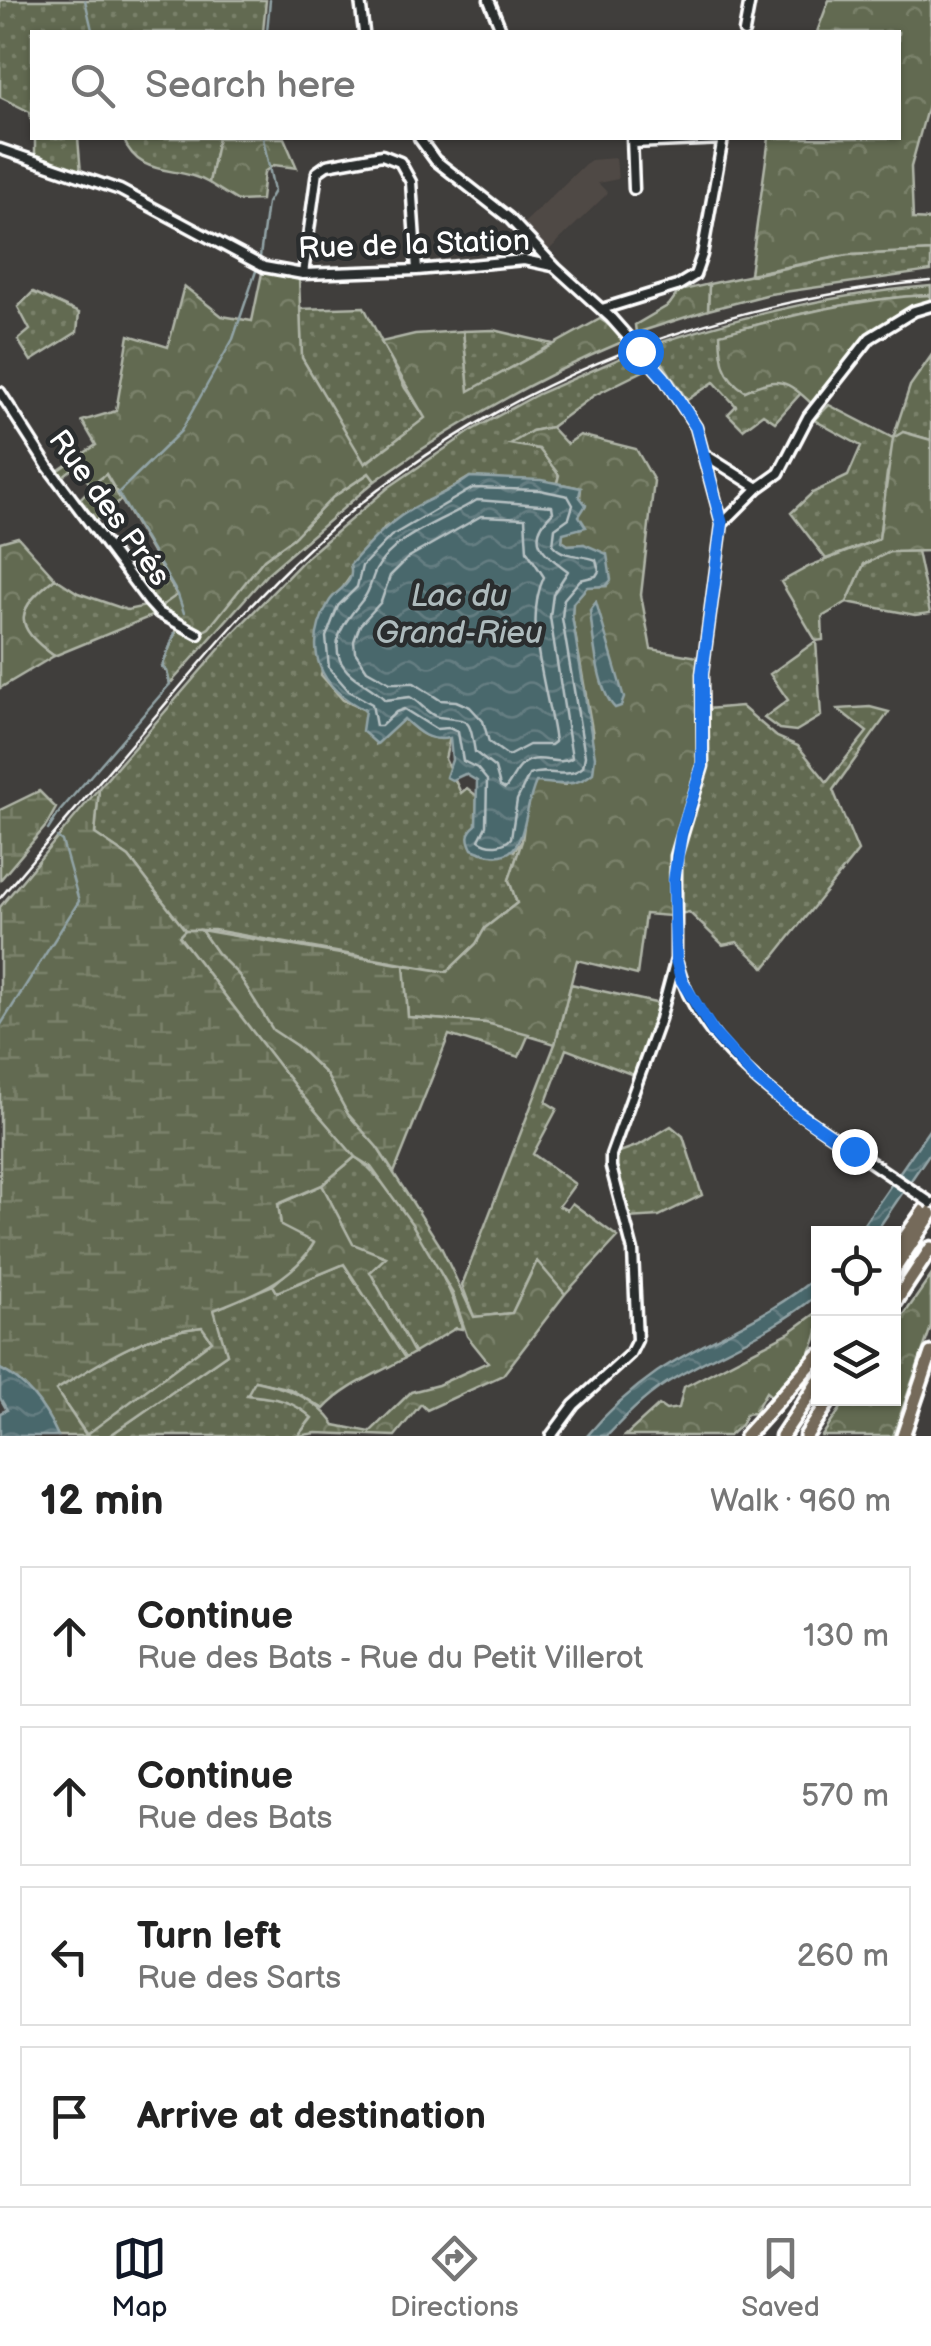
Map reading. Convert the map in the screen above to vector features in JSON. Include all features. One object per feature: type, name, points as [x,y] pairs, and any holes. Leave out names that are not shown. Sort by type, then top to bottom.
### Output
[{"type":"highway","points":[[901,1244],[931,1202]]},
{"type":"highway","points":[[901,1259],[931,1214]]},
{"type":"highway","points":[[901,1293],[931,1248]]},
{"type":"highway","points":[[903,1436],[931,1352]]},
{"type":"highway","points":[[746,1436],[811,1364]]},
{"type":"highway","points":[[782,1436],[811,1392]]},
{"type":"highway","points":[[806,1436],[826,1406]]},
{"type":"street","points":[[360,0],[364,30]]},
{"type":"street","points":[[489,0],[501,30]]},
{"type":"street","points":[[744,30],[750,0]]},
{"type":"street","points":[[420,140],[435,160],[509,218],[602,309],[684,405],[696,427],[722,524],[702,674],[702,766],[676,856],[676,959],[660,1019],[611,1155],[610,1166],[629,1227],[637,1340],[630,1354],[574,1404],[550,1436]]},
{"type":"street","points":[[634,189],[632,140],[660,140]]},
{"type":"street","points":[[602,309],[677,286],[694,275],[702,255],[723,140]]},
{"type":"street","name":"Rue de la Station","points":[[0,149],[120,190],[256,264],[303,274],[417,270],[524,260],[556,268]]},
{"type":"street","points":[[303,274],[317,172],[327,165],[382,155],[400,162],[411,182],[417,270]]},
{"type":"street","points":[[722,524],[758,488],[779,474],[808,417],[870,338],[914,311],[931,306]]},
{"type":"street","name":"Rue des Prés","points":[[0,392],[53,474],[149,602],[159,613],[198,634]]},
{"type":"street","points":[[704,454],[758,488]]},
{"type":"street","points":[[676,959],[691,999],[727,1048],[777,1097],[931,1202]]},
{"type":"shaded area","points":[[616,158],[618,179],[598,183],[608,193],[549,250],[523,224],[585,164]]},
{"type":"green space","points":[[0,0],[266,0],[263,30],[30,30],[30,112],[0,97]]},
{"type":"green space","points":[[829,0],[931,0],[931,94],[911,167],[913,219],[931,220],[931,251],[847,255],[750,274],[769,140],[901,140],[901,30],[818,30]]},
{"type":"green space","points":[[35,140],[78,140],[81,173],[35,154]]},
{"type":"green space","points":[[124,140],[218,140],[209,183],[149,166],[130,151]]},
{"type":"green space","points":[[218,140],[285,140],[297,168],[274,165],[264,172],[261,200],[238,201],[209,183]]},
{"type":"green space","points":[[931,251],[931,271],[770,294],[708,310],[709,284],[847,255]]},
{"type":"green space","points":[[262,273],[299,278],[302,358],[365,464],[425,418],[381,342],[415,334],[463,331],[469,391],[600,319],[615,329],[622,342],[494,405],[375,481],[369,473],[333,497],[293,538],[264,559],[209,628],[198,634],[156,610],[177,595],[106,474],[91,486],[77,465],[58,480],[53,474],[96,445],[82,421],[116,411],[129,335],[168,347],[184,286],[222,316],[252,321]]},
{"type":"green space","points":[[709,284],[708,310],[636,333],[635,325],[669,305],[679,291]]},
{"type":"green space","points":[[931,286],[931,302],[930,295],[850,304],[721,334],[745,391],[780,382],[801,393],[775,422],[763,414],[743,429],[728,414],[736,406],[714,382],[687,400],[662,362],[656,364],[644,348],[786,308]]},
{"type":"green space","points":[[33,292],[79,313],[77,332],[31,361],[18,340],[30,330],[18,307]]},
{"type":"green space","points":[[930,295],[930,302],[892,320],[863,343],[813,405],[781,383],[766,383],[745,391],[724,367],[720,334],[851,304]]},
{"type":"green space","points":[[364,307],[405,388],[426,418],[364,464],[302,358],[300,309]]},
{"type":"green space","points":[[494,330],[553,344],[469,392],[463,331]]},
{"type":"green space","points":[[632,353],[645,370],[593,396],[551,427],[532,431],[512,444],[540,449],[559,475],[557,483],[470,477],[384,528],[339,593],[321,675],[343,700],[365,710],[376,744],[404,718],[424,735],[450,737],[445,759],[461,793],[467,788],[477,796],[476,826],[514,851],[522,841],[509,880],[517,903],[485,928],[476,944],[447,972],[214,930],[185,930],[129,857],[95,834],[99,788],[234,632],[308,556],[389,487],[474,429],[538,394]]},
{"type":"green space","points":[[931,356],[931,440],[903,432],[887,473],[879,539],[826,559],[791,513],[812,493],[848,476],[861,446],[814,420],[829,405],[893,438],[910,386]]},
{"type":"green space","points":[[551,427],[567,444],[580,435],[636,449],[654,481],[641,595],[651,649],[698,657],[698,767],[674,843],[669,872],[670,916],[645,914],[637,975],[577,960],[555,1044],[486,1023],[408,1017],[404,965],[447,972],[476,944],[485,928],[517,903],[509,880],[522,841],[527,802],[536,781],[565,785],[593,735],[573,603],[587,586],[606,586],[584,544],[568,545],[562,541],[563,533],[578,516],[581,488],[557,483],[559,475],[539,449],[510,444],[532,431]]},
{"type":"green space","points":[[903,432],[931,440],[931,551],[889,552],[864,564],[847,602],[822,617],[823,640],[816,641],[781,582],[879,539],[893,438]]},
{"type":"green space","points":[[105,473],[121,500],[91,525],[75,504]]},
{"type":"green space","points":[[370,473],[375,481],[268,573],[170,684],[162,667],[179,624],[208,628],[264,559],[293,538],[333,497]]},
{"type":"green space","points":[[18,537],[55,578],[32,599],[24,617],[31,635],[54,656],[0,688],[0,542]]},
{"type":"green space","points":[[917,551],[930,613],[915,615],[847,602],[864,564],[889,552]]},
{"type":"green space","points":[[158,563],[178,595],[159,613],[54,656],[25,626],[26,608],[55,578],[78,593],[127,610],[151,605],[134,581]]},
{"type":"green space","points":[[816,641],[821,716],[796,731],[779,729],[764,718],[788,700],[770,674]]},
{"type":"green space","points":[[741,706],[777,737],[798,746],[827,782],[867,732],[838,709],[870,707],[889,712],[833,790],[858,851],[765,968],[737,942],[723,945],[689,912],[670,916],[669,872],[674,843],[698,767],[696,710]]},
{"type":"green space","points":[[99,788],[95,834],[129,857],[185,930],[179,936],[300,1093],[355,1157],[322,1185],[278,1204],[281,1226],[314,1243],[283,1277],[214,1310],[227,1354],[109,1436],[58,1436],[35,1398],[0,1369],[0,907]],"holes":[[[202,1327],[212,1341],[86,1435],[56,1390],[108,1358],[161,1335]]]},
{"type":"green space","points":[[39,791],[56,808],[46,826],[0,880],[0,810]]},
{"type":"green space","points":[[185,930],[201,930],[239,975],[273,1029],[326,1074],[348,1114],[377,1147],[441,1247],[474,1317],[512,1313],[537,1261],[565,1294],[503,1375],[427,1410],[421,1404],[395,1436],[298,1436],[312,1418],[305,1412],[282,1400],[247,1395],[255,1381],[278,1387],[309,1401],[335,1425],[370,1432],[411,1392],[438,1385],[488,1362],[467,1336],[453,1294],[412,1224],[371,1167],[355,1157],[300,1093],[179,936]]},
{"type":"green space","points":[[201,930],[404,965],[408,1017],[486,1023],[529,1034],[519,1057],[449,1035],[394,1173],[348,1114],[326,1074],[297,1046],[273,1030],[239,975]]},
{"type":"green space","points":[[571,984],[664,1005],[639,1077],[566,1049],[546,1102],[557,1109],[533,1154],[575,1184],[559,1206],[567,1210],[572,1203],[618,1237],[565,1294],[536,1262],[512,1313],[474,1317],[462,1285],[555,1044]]},
{"type":"green space","points":[[671,1126],[683,1136],[702,1195],[659,1216],[627,1218],[611,1155],[639,1145]]},
{"type":"green space","points":[[355,1157],[370,1169],[403,1210],[435,1262],[457,1310],[462,1329],[456,1328],[414,1353],[370,1272],[385,1257],[353,1245],[322,1185]]},
{"type":"green space","points":[[322,1185],[353,1244],[386,1257],[370,1272],[414,1353],[405,1358],[344,1264],[277,1292],[273,1285],[307,1255],[281,1226],[278,1204]]},
{"type":"green space","points":[[344,1264],[405,1358],[351,1387],[324,1409],[290,1389],[255,1381],[248,1395],[287,1400],[312,1417],[298,1436],[109,1436],[227,1354],[213,1310],[273,1285],[277,1292]]},
{"type":"green space","points":[[931,1276],[931,1327],[893,1436],[822,1436],[842,1406],[901,1406],[901,1319]]},
{"type":"green space","points":[[811,1317],[811,1349],[806,1358],[771,1396],[766,1392],[754,1413],[746,1414],[729,1436],[625,1436],[659,1405],[666,1410],[679,1408],[684,1387],[790,1332]]},
{"type":"green space","points":[[202,1327],[212,1341],[87,1435],[55,1390],[143,1341]]},
{"type":"water","name":"Lac du Grand-Rieu","points":[[470,477],[541,480],[581,488],[579,496],[586,505],[579,516],[586,527],[563,533],[562,541],[568,545],[584,544],[607,554],[611,580],[606,586],[587,587],[573,603],[595,757],[593,773],[573,783],[536,782],[514,848],[491,855],[472,849],[468,839],[476,825],[477,781],[465,774],[452,780],[446,777],[452,760],[450,738],[425,735],[404,719],[377,744],[362,731],[365,710],[326,679],[316,651],[321,619],[332,597],[348,582],[350,565],[401,516]]},
{"type":"water","points":[[596,602],[624,698],[621,706],[615,708],[604,689],[597,662],[590,610]]},
{"type":"water","points":[[931,1127],[931,1151],[880,1226],[863,1226]]},
{"type":"water","points":[[811,1281],[811,1299],[800,1308],[665,1384],[607,1436],[587,1436],[657,1372]]},
{"type":"water","points":[[0,1369],[35,1397],[58,1436],[0,1436],[0,1413],[7,1410],[0,1398]]},
{"type":"waterway","points":[[85,0],[92,30]]},
{"type":"waterway","points":[[267,30],[270,0]]},
{"type":"waterway","points":[[260,257],[267,203],[274,191],[263,140]]},
{"type":"waterway","points":[[184,613],[178,595],[118,493],[181,431],[233,339],[256,271]]},
{"type":"waterway","points":[[48,830],[170,684],[162,667],[175,633]]},
{"type":"waterway","points":[[0,1026],[79,901],[62,841],[57,837]]},
{"type":"railway","points":[[0,898],[269,586],[377,491],[447,442],[521,399],[598,363],[678,333],[761,309],[845,292],[931,281]]},
{"type":"route","points":[[640,351],[684,405],[696,427],[722,524],[702,674],[702,766],[676,856],[676,959],[681,979],[714,1033],[756,1079],[854,1151]]}]
